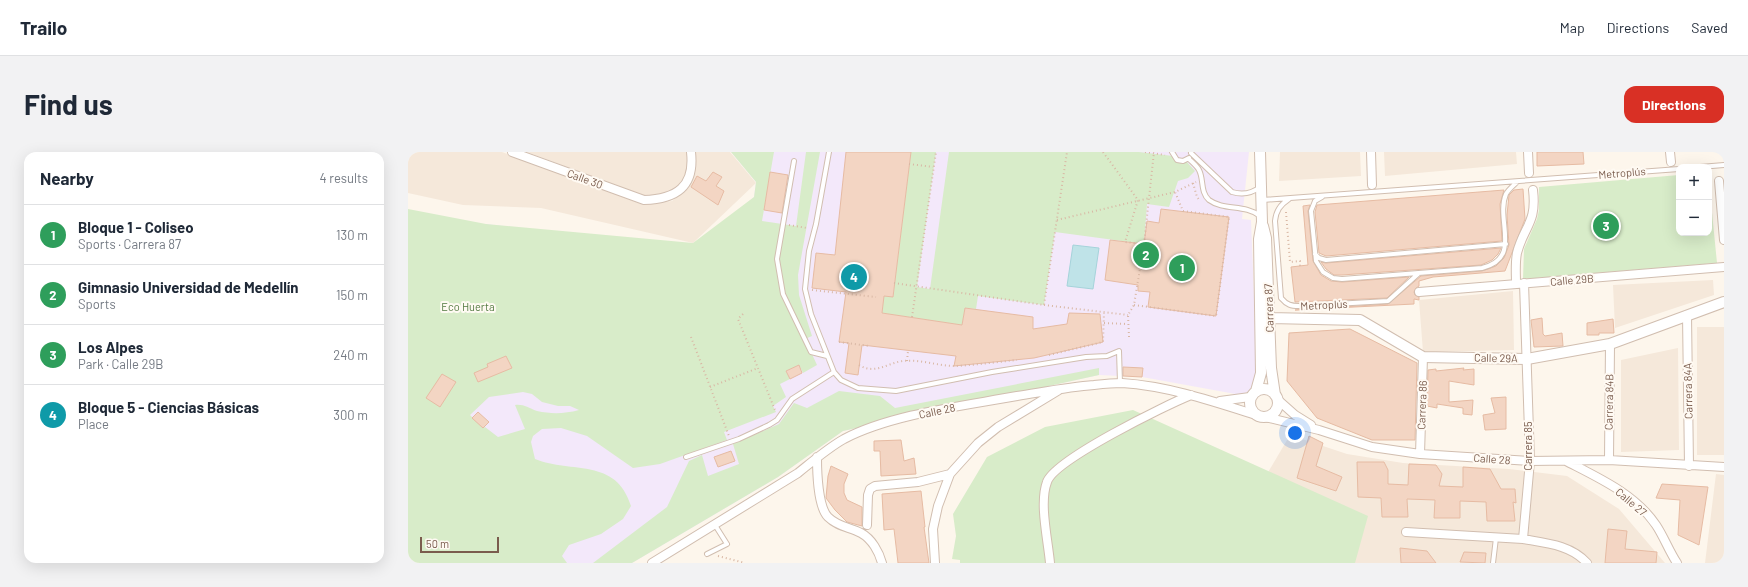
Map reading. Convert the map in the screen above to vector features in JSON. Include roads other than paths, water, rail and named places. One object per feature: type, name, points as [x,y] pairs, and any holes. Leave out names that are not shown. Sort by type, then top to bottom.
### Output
[{"type":"street","name":"Calle 30","points":[[512,152],[644,200],[659,200],[673,196],[684,188],[690,172],[692,160],[691,152]]},
{"type":"street","name":"Carrera 87","points":[[1260,152],[1260,187],[1262,220],[1266,238],[1271,368],[1276,396]]},
{"type":"street","points":[[1370,152],[1372,186]]},
{"type":"street","points":[[1528,152],[1529,173]]},
{"type":"street","points":[[1670,152],[1671,162]]},
{"type":"street","points":[[1719,181],[1724,240]]},
{"type":"street","name":"Carrera 85","points":[[1523,539],[1530,462],[1527,359],[1518,252],[1532,219],[1534,209],[1533,190]]},
{"type":"street","name":"Carrera 87","points":[[1253,394],[1261,374],[1259,239],[1262,220]]},
{"type":"street","name":"Calle 29B","points":[[1419,292],[1724,267]]},
{"type":"street","name":"Calle 29A","points":[[1269,318],[1360,320],[1423,357],[1527,359],[1610,344],[1724,302]]},
{"type":"street","name":"Carrera 84A","points":[[1687,315],[1689,466]]},
{"type":"street","name":"Carrera 84B","points":[[1609,460],[1610,344]]},
{"type":"street","name":"Carrera 86","points":[[1420,454],[1423,357]]},
{"type":"street","name":"Calle 28","points":[[652,563],[716,525],[798,473],[845,439],[877,426],[940,410],[1064,388],[1120,383],[1142,385],[1191,394],[1261,416],[1319,430],[1372,446],[1420,454],[1530,462],[1609,460],[1724,467]]},
{"type":"street","points":[[935,563],[933,529],[938,506],[950,474],[978,443],[998,427],[1064,388]]},
{"type":"street","points":[[1211,401],[1223,402],[1253,394],[1260,389],[1268,389],[1295,415],[1319,430]]},
{"type":"street","points":[[1050,563],[1043,496],[1047,480],[1055,469],[1102,439],[1191,394]]},
{"type":"street","points":[[1253,394],[1249,405],[1253,413],[1261,416],[1276,411],[1278,403],[1276,396]]},
{"type":"street","points":[[817,458],[817,479],[827,517],[841,527],[862,534],[879,552],[882,563]]},
{"type":"street","name":"Calle 27","points":[[1566,461],[1615,488],[1643,508],[1656,526],[1677,563]]},
{"type":"street","points":[[867,526],[868,495],[870,489],[875,486],[918,482],[950,474]]},
{"type":"street","points":[[1406,532],[1523,539],[1566,548],[1577,553],[1587,563]]},
{"type":"lane","points":[[829,152],[816,224],[809,250],[805,289],[811,314],[827,356],[834,372],[846,384],[858,388],[896,390],[992,372],[1107,356],[1119,351],[1120,383]]},
{"type":"lane","points":[[1172,154],[1180,161],[1189,158],[1192,152],[1232,192],[1247,194],[1260,187]]},
{"type":"lane","points":[[1189,158],[1199,169],[1205,194],[1210,200],[1219,205],[1246,209],[1262,220]]},
{"type":"lane","points":[[794,161],[777,259],[783,294],[811,352],[827,356]]},
{"type":"lane","points":[[1712,166],[1724,165]]},
{"type":"lane","name":"Metroplús","points":[[1261,200],[1676,169]]},
{"type":"lane","points":[[1327,195],[1314,201],[1311,211],[1316,261],[1320,269],[1333,278],[1342,279],[1418,274],[1482,268],[1497,262],[1502,255],[1506,244],[1505,200],[1510,188],[1517,182]]},
{"type":"lane","name":"Metroplús","points":[[1291,198],[1282,204],[1278,209],[1275,221],[1282,298],[1286,303],[1292,306],[1299,306],[1388,301],[1418,274]]},
{"type":"lane","points":[[1315,254],[1319,258],[1326,260],[1506,244]]},
{"type":"lane","points":[[686,458],[739,439],[773,422],[782,413],[792,399],[834,372]]},
{"type":"lane","points":[[708,554],[727,544],[716,525]]},
{"type":"lane","points":[[1492,563],[1496,537]]},
{"type":"water","points":[[1073,245],[1099,248],[1093,289],[1067,286]]},
{"type":"place","name":"Los Alpes","points":[[1606,226]]},
{"type":"place","name":"Gimnasio Universidad de Medellín","points":[[1146,255]]},
{"type":"place","name":"Bloque 1 - Coliseo","points":[[1182,268]]},
{"type":"place","name":"Bloque 5 - Ciencias Básicas","points":[[854,277]]},
{"type":"park label","name":"Eco Huerta","points":[[468,307]]}]
